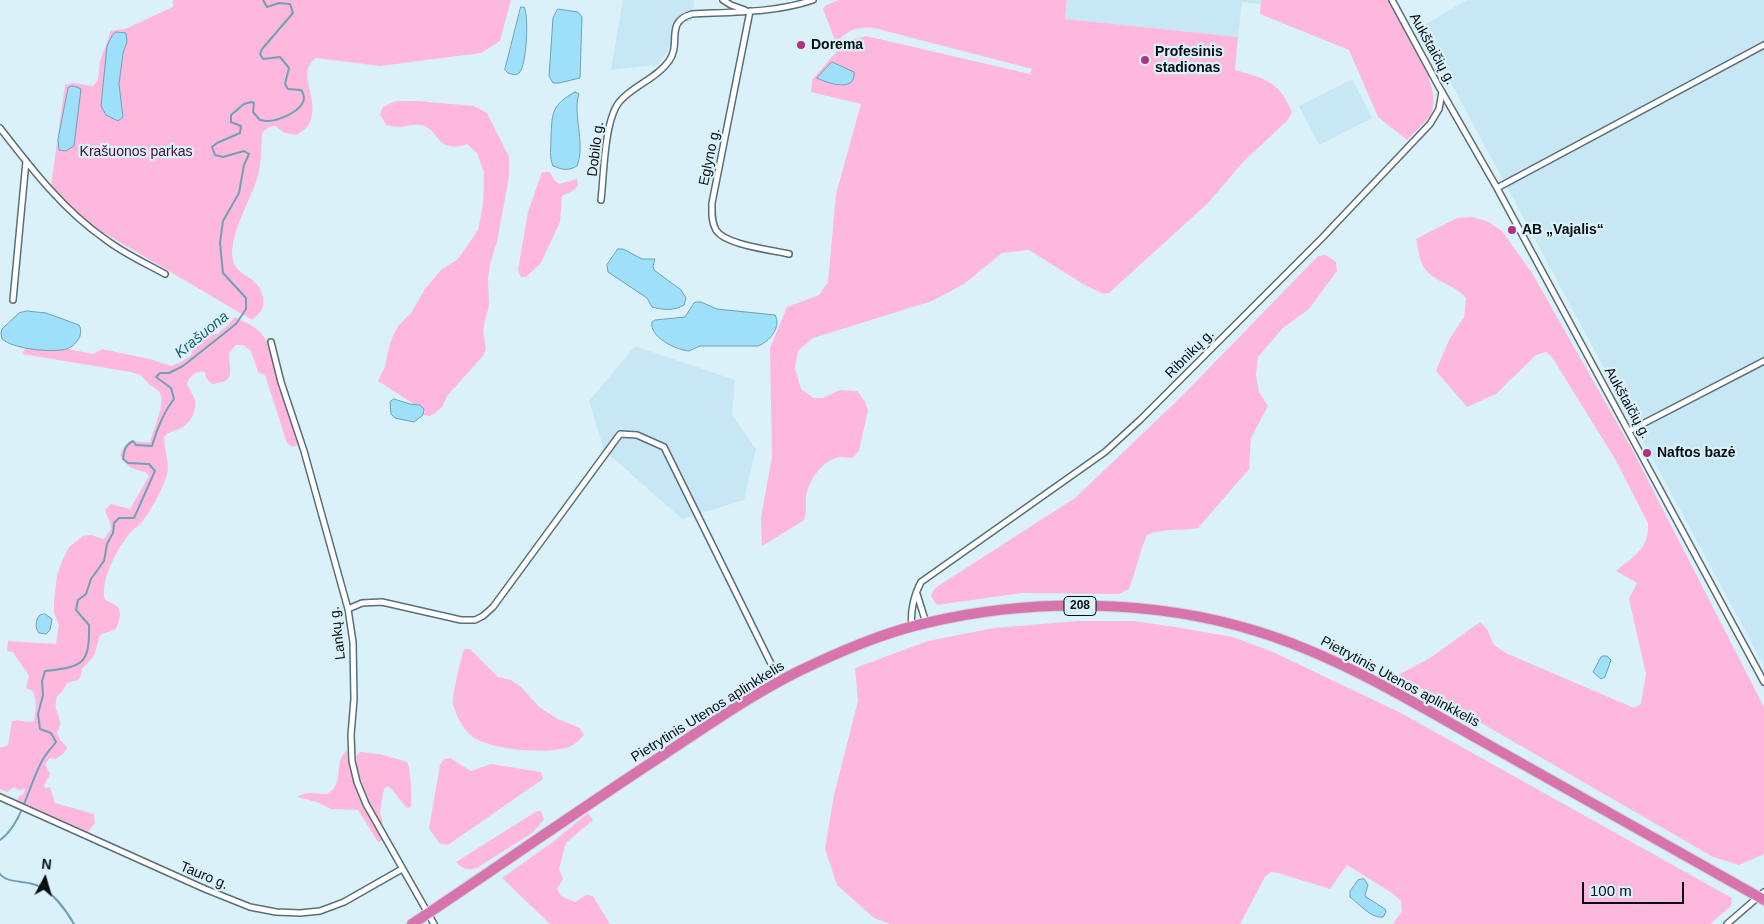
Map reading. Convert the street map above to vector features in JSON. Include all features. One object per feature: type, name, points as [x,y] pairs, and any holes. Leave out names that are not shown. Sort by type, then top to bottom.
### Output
[{"type":"highway","name":"Pietrytinis Utenos aplinkkelis","points":[[412,924],[651,763],[780,682],[846,649],[912,626],[958,616],[1030,607],[1092,606],[1150,610],[1191,616],[1253,630],[1304,648],[1378,683],[1762,896]]},
{"type":"street","points":[[723,0],[730,5],[750,11],[814,0]]},
{"type":"street","name":"Aukštaičių g.","points":[[1392,0],[1497,188],[1764,682]]},
{"type":"street","name":"Dobilo g.","points":[[601,200],[607,144],[614,109],[624,97],[661,70],[669,61],[672,55],[678,21],[684,16],[692,14],[750,11]]},
{"type":"street","name":"Eglyno g.","points":[[750,11],[712,203],[712,219],[716,231],[728,240],[789,254]]},
{"type":"street","points":[[1497,188],[1764,45]]},
{"type":"street","name":"Ribnikų g.","points":[[916,594],[921,582],[928,576],[1105,452],[1141,419],[1322,238],[1424,130],[1439,109],[1442,92]]},
{"type":"street","points":[[0,128],[26,161],[77,217],[106,240],[165,274]]},
{"type":"street","points":[[13,300],[26,161]]},
{"type":"street","name":"Lankų g.","points":[[271,342],[281,382],[304,451],[348,609],[353,642],[352,761],[357,782],[366,804],[434,924]]},
{"type":"street","points":[[1629,431],[1764,361]]},
{"type":"street","points":[[348,609],[362,603],[382,602],[461,620],[475,620],[484,616],[493,607],[620,434],[637,435],[664,447],[780,682]]},
{"type":"street","points":[[916,594],[926,623]]},
{"type":"street","points":[[912,626],[911,618],[916,594]]},
{"type":"street","name":"Tauro g.","points":[[0,797],[205,889],[250,907],[276,912],[300,913],[320,911],[344,902],[402,869]]},
{"type":"street","points":[[1727,924],[1762,896]]},
{"type":"shaded area","points":[[623,0],[694,0],[692,21],[683,22],[678,35],[657,65],[611,70]]},
{"type":"shaded area","points":[[1067,0],[1261,0],[1261,4],[1242,2],[1238,37],[1065,19]]},
{"type":"shaded area","points":[[1467,0],[1764,0],[1764,666],[1421,27]]},
{"type":"shaded area","points":[[1352,79],[1372,118],[1319,145],[1299,106]]},
{"type":"shaded area","points":[[635,346],[735,380],[732,415],[756,449],[744,500],[682,519],[604,450],[589,401]]},
{"type":"green space","name":"Krašuonos parkas","points":[[173,0],[511,0],[500,41],[481,53],[380,66],[316,58],[310,64],[307,71],[312,106],[309,124],[297,135],[285,133],[275,126],[269,127],[262,133],[259,173],[234,241],[232,251],[235,266],[257,284],[263,297],[261,310],[252,320],[94,227],[70,207],[51,186],[65,85],[73,83],[93,86],[98,80],[100,61],[111,31],[125,29],[173,7]]},
{"type":"green space","points":[[839,0],[1067,0],[1065,19],[1238,37],[1235,70],[1270,82],[1282,93],[1292,112],[1288,120],[1244,161],[1208,203],[1109,293],[1103,294],[1083,284],[1029,250],[1002,253],[964,284],[932,301],[813,338],[798,351],[795,368],[801,389],[814,398],[823,398],[840,390],[857,391],[868,410],[859,451],[852,458],[836,458],[820,468],[807,492],[806,512],[803,521],[762,546],[761,517],[772,457],[770,348],[787,307],[819,295],[828,282],[836,194],[861,104],[811,92],[812,80],[838,50],[852,40],[866,36],[1030,74],[1032,69],[874,28],[854,30],[837,41],[834,38],[823,9],[826,5]]},
{"type":"green space","points":[[1261,0],[1388,0],[1418,52],[1430,82],[1433,107],[1432,112],[1423,125],[1407,140],[1378,117],[1349,50],[1260,14]]},
{"type":"green space","points":[[396,101],[474,106],[487,113],[509,157],[509,176],[488,279],[489,305],[483,330],[486,349],[483,356],[447,396],[442,407],[430,416],[423,415],[425,412],[417,404],[414,404],[378,381],[385,366],[390,343],[398,326],[411,313],[425,289],[441,270],[458,259],[478,230],[483,204],[484,173],[477,153],[467,144],[457,147],[444,144],[432,131],[421,125],[395,127],[386,125],[380,114],[383,107]]},
{"type":"green space","points":[[542,172],[550,172],[554,180],[559,184],[577,179],[578,186],[562,196],[560,222],[541,263],[526,277],[521,277],[518,270],[528,212]]},
{"type":"green space","points":[[1472,217],[1487,221],[1502,231],[1532,273],[1632,449],[1764,707],[1764,854],[1739,865],[1713,857],[1398,675],[1430,658],[1480,622],[1487,629],[1494,645],[1508,654],[1634,708],[1641,704],[1646,674],[1629,599],[1637,583],[1616,571],[1643,546],[1648,532],[1648,523],[1615,459],[1552,357],[1546,352],[1536,355],[1496,394],[1467,407],[1436,371],[1449,340],[1464,317],[1466,298],[1456,289],[1432,276],[1427,271],[1420,260],[1416,239],[1457,218]]},
{"type":"green space","points":[[1326,255],[1336,262],[1337,271],[1309,309],[1283,328],[1258,357],[1256,375],[1259,392],[1268,406],[1251,438],[1249,469],[1198,528],[1166,530],[1147,535],[1129,589],[1119,594],[1022,593],[937,605],[931,596],[935,588],[1075,498],[1182,396],[1318,256]]},
{"type":"green space","points":[[235,317],[257,329],[271,350],[298,445],[292,447],[287,443],[265,375],[258,372],[251,351],[243,345],[236,345],[229,353],[230,375],[225,381],[212,384],[206,378],[205,372],[199,372],[194,374],[187,383],[195,401],[194,413],[184,426],[164,437],[168,466],[165,480],[148,513],[120,547],[107,575],[104,593],[105,600],[120,610],[120,618],[116,629],[100,635],[94,656],[82,669],[81,676],[78,680],[67,683],[62,692],[57,696],[56,707],[60,723],[57,732],[60,740],[67,748],[63,754],[56,759],[50,758],[45,764],[50,774],[44,786],[46,788],[50,787],[55,803],[94,814],[95,823],[88,832],[17,800],[19,796],[23,795],[25,789],[18,790],[14,787],[7,792],[0,789],[0,748],[8,745],[12,721],[34,721],[36,709],[33,691],[26,688],[29,676],[13,652],[7,651],[8,641],[56,644],[59,625],[54,613],[54,602],[57,575],[62,561],[69,547],[83,536],[91,535],[104,539],[111,529],[105,510],[111,504],[130,509],[149,476],[146,472],[130,467],[120,455],[123,448],[129,442],[150,442],[162,400],[158,391],[138,374],[22,354],[26,347],[68,349],[93,354],[102,349],[172,366],[191,355],[193,345],[197,339],[217,334]]},
{"type":"green space","points":[[1078,621],[1134,621],[1175,627],[1233,637],[1273,652],[1401,713],[1732,898],[1731,906],[1710,924],[1393,924],[1402,911],[1401,901],[1392,893],[1347,865],[1330,889],[1271,872],[1265,877],[1240,924],[890,924],[874,918],[837,885],[825,849],[834,795],[858,701],[855,668],[928,641],[994,628]]},
{"type":"green space","points":[[465,649],[470,649],[498,677],[511,680],[521,687],[539,707],[558,719],[580,728],[584,735],[574,744],[564,748],[539,751],[510,749],[476,739],[468,733],[462,724],[453,704]]},
{"type":"green space","points":[[346,751],[349,751],[353,777],[360,798],[384,840],[378,842],[358,810],[331,809],[317,802],[297,797],[309,793],[327,794],[333,790],[338,779],[342,756]]},
{"type":"green space","points":[[360,752],[380,754],[407,762],[410,777],[411,807],[407,808],[388,786],[384,789],[380,812],[383,822],[381,824],[361,783],[356,756]]},
{"type":"green space","points":[[450,758],[471,771],[491,764],[541,772],[543,779],[448,845],[439,843],[429,828],[440,765],[444,759]]},
{"type":"green space","points":[[537,811],[541,811],[544,820],[532,833],[477,868],[465,869],[456,862]]},
{"type":"green space","points":[[588,813],[593,820],[566,843],[559,869],[563,879],[557,889],[561,896],[575,902],[586,895],[593,896],[610,924],[550,924],[502,878],[554,841]]},
{"type":"water","points":[[521,7],[524,7],[526,12],[524,61],[519,73],[514,74],[508,73],[505,70]]},
{"type":"water","points":[[558,9],[578,12],[582,17],[580,78],[553,83],[549,76],[553,18]]},
{"type":"water","points":[[116,32],[126,33],[127,42],[123,53],[119,84],[123,117],[118,121],[106,115],[101,106],[107,46]]},
{"type":"water","points":[[832,62],[854,72],[854,78],[851,82],[841,85],[817,78]]},
{"type":"water","points":[[72,86],[81,89],[74,146],[66,151],[59,150],[58,139],[68,88]]},
{"type":"water","points":[[575,92],[579,94],[577,110],[580,138],[579,157],[577,166],[571,169],[563,169],[553,166],[551,159],[553,116],[561,101]]},
{"type":"water","points":[[618,249],[623,249],[642,259],[655,259],[654,270],[681,290],[686,298],[684,305],[668,309],[652,307],[647,298],[608,272],[607,265]]},
{"type":"water","points":[[697,302],[717,309],[775,315],[777,320],[776,329],[770,338],[758,346],[700,346],[689,351],[677,348],[659,338],[652,328],[652,322],[655,320],[685,317],[694,303]]},
{"type":"water","points":[[27,311],[46,313],[79,325],[80,336],[68,348],[52,351],[23,348],[2,339],[2,329],[19,313]]},
{"type":"water","points":[[394,399],[420,405],[424,409],[423,415],[414,422],[395,418],[391,414],[390,402]]},
{"type":"water","points":[[45,614],[52,619],[50,630],[46,634],[39,633],[36,626],[38,617]]},
{"type":"water","points":[[1603,656],[1607,656],[1611,660],[1605,677],[1601,679],[1593,672]]},
{"type":"water","points":[[1364,879],[1368,885],[1366,897],[1385,909],[1386,912],[1383,917],[1374,916],[1350,897],[1350,891],[1358,880]]},
{"type":"waterway","name":"Krašuona","points":[[0,840],[14,825],[43,758],[56,742],[51,733],[40,729],[38,714],[43,695],[42,681],[45,671],[68,668],[81,662],[85,656],[88,648],[89,625],[76,610],[78,600],[86,594],[91,579],[104,561],[107,544],[113,533],[114,523],[119,518],[134,518],[155,471],[149,464],[128,463],[123,459],[125,449],[133,441],[136,445],[152,446],[161,421],[174,399],[171,388],[156,377],[160,373],[169,373],[183,366],[236,324],[246,309],[246,298],[223,273],[220,243],[223,221],[239,193],[244,165],[249,154],[244,151],[223,157],[215,155],[212,147],[240,133],[241,126],[231,122],[231,115],[244,104],[254,103],[253,112],[260,120],[268,121],[288,115],[300,107],[304,96],[301,90],[288,89],[285,84],[289,68],[280,57],[263,59],[260,54],[262,49],[293,13],[290,4],[279,3],[267,7],[263,0]]},
{"type":"waterway","name":"Krašuona","points":[[0,874],[12,881],[32,884],[48,892],[58,901],[74,924]]},
{"type":"place","name":"Dorema","points":[[801,45]]},
{"type":"place","name":"Profesinis stadionas","points":[[1145,60]]},
{"type":"place","name":"AB „Vajalis“","points":[[1512,230]]},
{"type":"place","name":"Naftos bazė","points":[[1647,453]]}]
